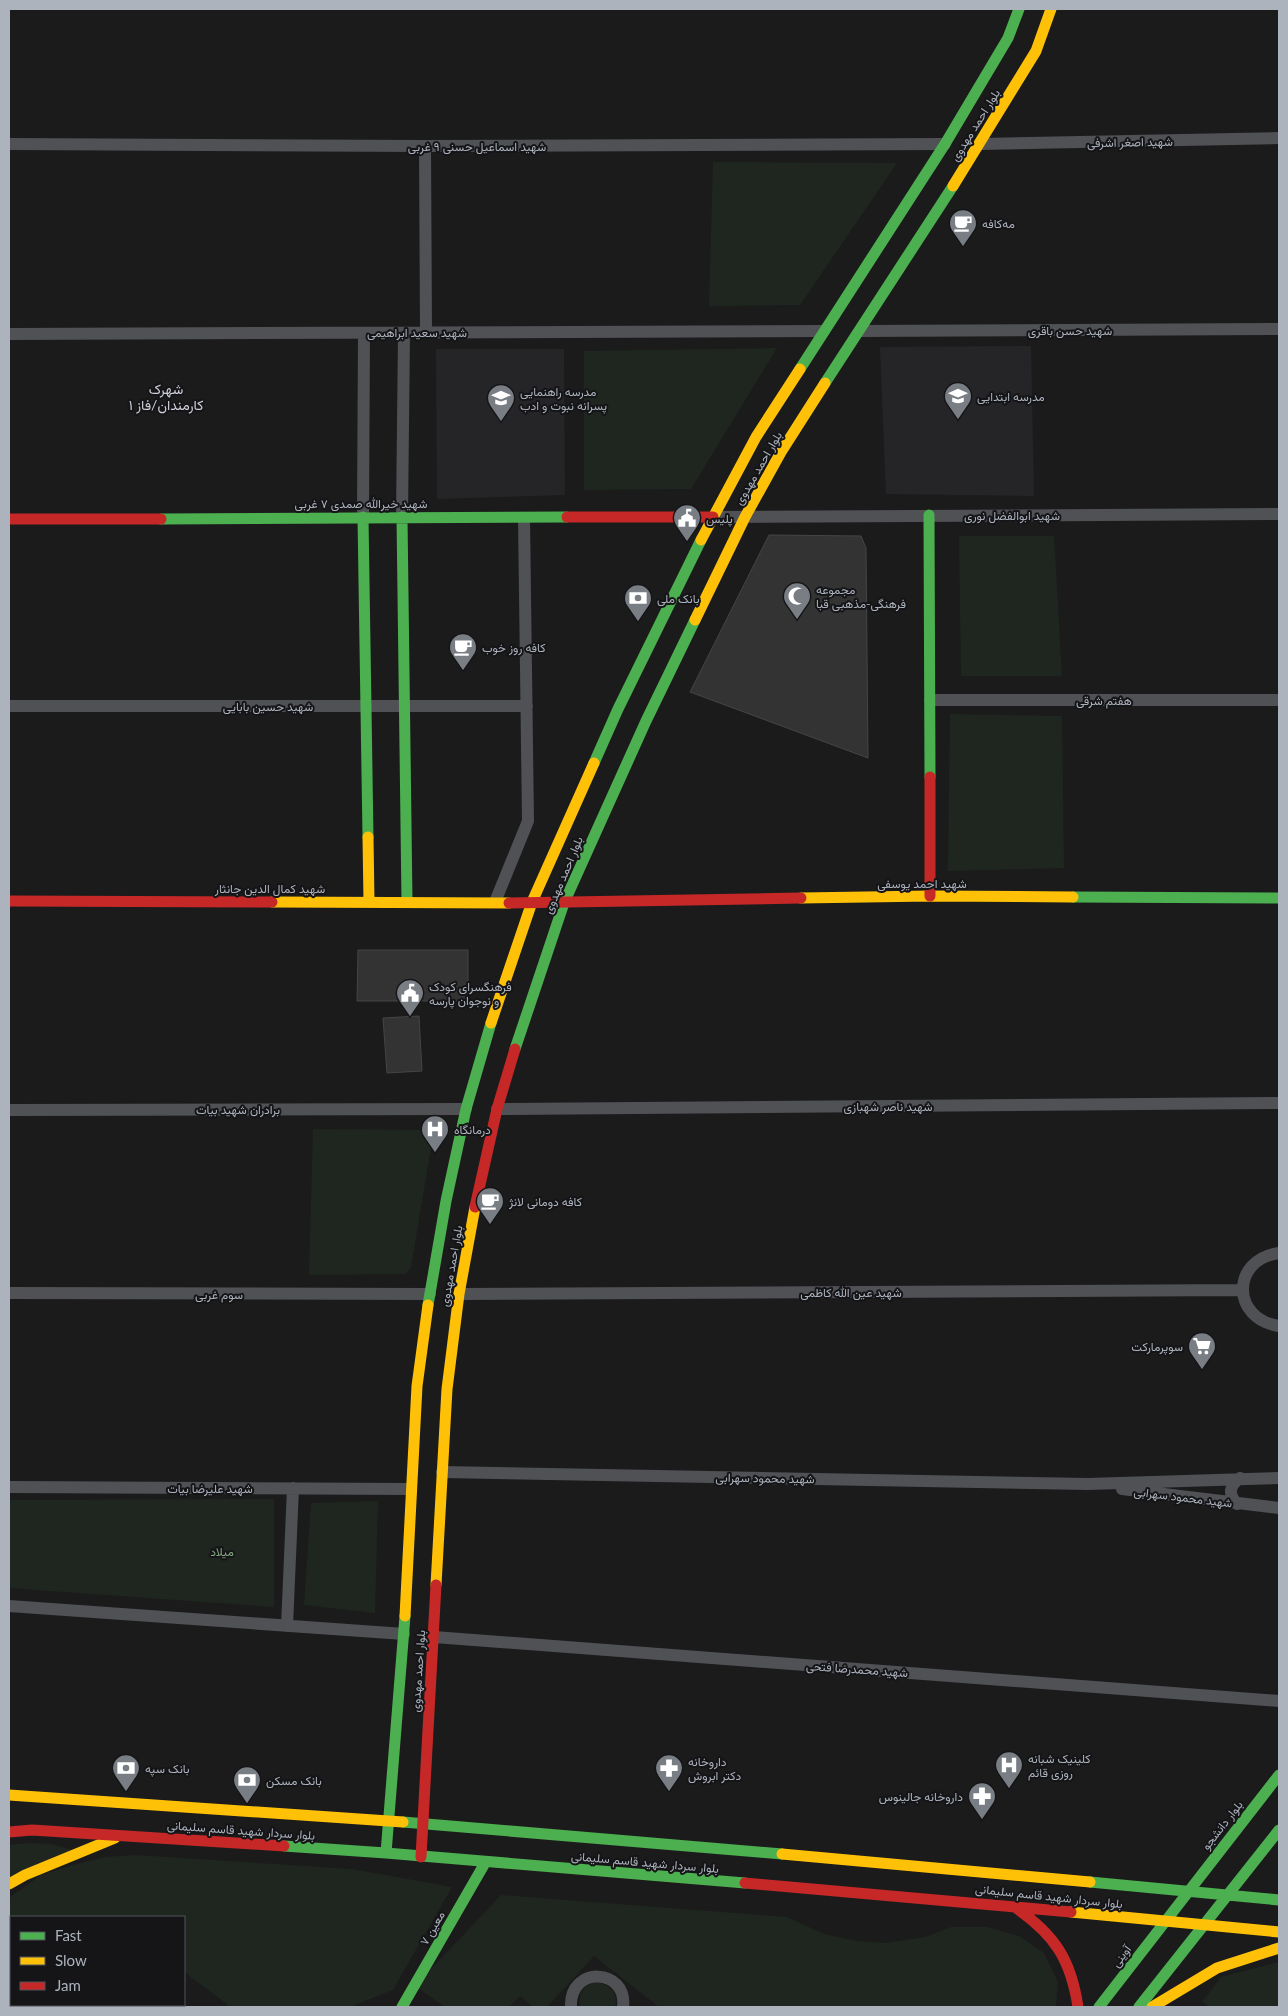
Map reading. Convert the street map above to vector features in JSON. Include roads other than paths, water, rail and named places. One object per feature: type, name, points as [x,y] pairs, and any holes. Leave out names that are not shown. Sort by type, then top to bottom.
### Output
[{"type":"main road","name":"بلوار احمد مهدوی","points":[[420,1857],[447,1389],[444,1294],[446,1202],[466,1109],[496,1006],[532,902],[618,709],[713,517],[756,437],[945,144],[1008,38],[1019,9]]},
{"type":"main road","name":"بلوار احمد مهدوی","points":[[386,1853],[404,1634],[417,1386],[444,1294],[475,1207],[498,1109],[525,1015],[564,902],[646,721],[745,517],[781,452],[980,144],[1036,51],[1052,9]]},
{"type":"main road","points":[[928,515],[930,896]]},
{"type":"main road","points":[[363,517],[369,902]]},
{"type":"main road","points":[[402,517],[407,902]]},
{"type":"main road","name":"شهید خیرالله صمدی ۷ غربی","points":[[9,519],[713,517]]},
{"type":"main road","name":"شهید احمد یوسفی","points":[[532,902],[930,896],[1279,898]]},
{"type":"main road","name":"شهید کمال الدین جانثار","points":[[9,901],[532,902]]},
{"type":"main road","name":"بلوار دانشجو","points":[[1164,1921],[1279,1775]]},
{"type":"main road","name":"بلوار سردار شهید قاسم سلیمانی","points":[[9,1795],[422,1823],[1043,1877],[1279,1900]]},
{"type":"main road","name":"بلوار سردار شهید قاسم سلیمانی","points":[[9,1832],[32,1830],[122,1835],[386,1853],[486,1863],[1013,1906],[1279,1932]]},
{"type":"main road","points":[[1139,2007],[1279,1830]]},
{"type":"main road","points":[[9,1884],[25,1874],[122,1835]]},
{"type":"main road","name":"معین ۷","points":[[402,2007],[486,1863]]},
{"type":"main road","points":[[1013,1906],[1035,1920],[1054,1939],[1067,1961],[1076,1986],[1078,2007]]},
{"type":"main road","name":"آوینی","points":[[1099,2007],[1164,1921]]},
{"type":"main road","points":[[1152,2007],[1217,1968],[1279,1948]]},
{"type":"street","name":"شهید اصغر اشرفی","points":[[980,144],[1063,144],[1279,138]]},
{"type":"street","name":"شهید اسماعیل حسنی ۹ غربی","points":[[9,144],[425,146],[945,144]]},
{"type":"street","points":[[425,146],[426,332]]},
{"type":"street","name":"شهید حسن باقری","points":[[860,330],[1279,329]]},
{"type":"street","name":"شهید سعید ابراهیمی","points":[[9,334],[824,331]]},
{"type":"street","points":[[402,517],[404,332]]},
{"type":"street","points":[[363,517],[364,333]]},
{"type":"street","name":"شهید ابوالفضل نوری","points":[[713,517],[1279,514]]},
{"type":"street","points":[[495,902],[528,821],[524,518]]},
{"type":"street","name":"هفتم شرقی","points":[[930,700],[1279,700]]},
{"type":"street","name":"شهید حسین بابایی","points":[[9,706],[527,706]]},
{"type":"street","name":"شهید ناصر شهبازی","points":[[498,1109],[1279,1103]]},
{"type":"street","name":"برادران شهید بیات","points":[[9,1110],[466,1109]]},
{"type":"street","points":[[1279,1253],[1270,1254],[1254,1264],[1244,1280],[1243,1290],[1248,1308],[1254,1316],[1261,1321],[1279,1326]]},
{"type":"street","name":"شهید عین الله کاظمی","points":[[444,1294],[1243,1290]]},
{"type":"street","name":"سوم غربی","points":[[9,1293],[444,1294]]},
{"type":"street","name":"شهید محمود سهرابی","points":[[442,1472],[1088,1484],[1279,1478]]},
{"type":"street","points":[[1237,1504],[1232,1498],[1230,1490],[1233,1483],[1240,1478]]},
{"type":"street","name":"شهید محمود سهرابی","points":[[1088,1484],[1279,1508]]},
{"type":"street","name":"شهید علیرضا بیات","points":[[9,1487],[411,1488]]},
{"type":"street","points":[[287,1626],[294,1488]]},
{"type":"street","points":[[9,1606],[404,1634]]},
{"type":"street","name":"شهید محمدرضا فتحی","points":[[434,1637],[1279,1701]]},
{"type":"street","points":[[571,2007],[571,1998],[578,1984],[593,1976],[601,1976],[610,1979],[622,1992],[623,2007]]},
{"type":"place","name":"مه‌کافه","points":[[963,247]]},
{"type":"place","name":"مدرسه ابتدایی","points":[[958,420]]},
{"type":"place","name":"مدرسه راهنمایی پسرانه نبوت و ادب","points":[[501,422]]},
{"type":"place","name":"پلیس","points":[[687,542]]},
{"type":"place","name":"مجموعه فرهنگی-مذهبی قبا","points":[[797,620]]},
{"type":"place","name":"بانک ملی","points":[[638,622]]},
{"type":"place","name":"کافه روز خوب","points":[[463,671]]},
{"type":"place","name":"فرهنگسرای کودک و نوجوان پارسه","points":[[410,1017]]},
{"type":"place","name":"درمانگاه","points":[[435,1153]]},
{"type":"place","name":"کافه دومانی لانژ","points":[[490,1225]]},
{"type":"place","name":"سوپرمارکت","points":[[1202,1370]]},
{"type":"place","name":"کلینیک شبانه روزى قائم","points":[[1009,1789]]},
{"type":"place","name":"بانک سپه","points":[[126,1792]]},
{"type":"place","name":"داروخانه دکتر ابروش","points":[[669,1792]]},
{"type":"place","name":"بانک مسکن","points":[[247,1804]]},
{"type":"place","name":"داروخانه جالینوس","points":[[982,1820]]},
{"type":"district","name":"شهرک کارمندان/فاز ۱","points":[[166,396]]},
{"type":"park label","name":"میلاد","points":[[222,1551]]}]
